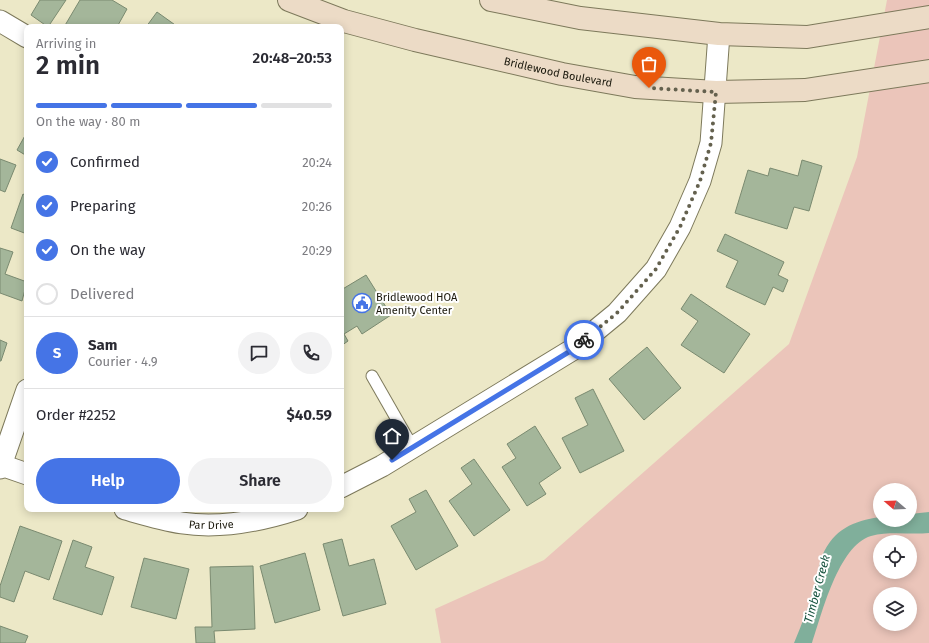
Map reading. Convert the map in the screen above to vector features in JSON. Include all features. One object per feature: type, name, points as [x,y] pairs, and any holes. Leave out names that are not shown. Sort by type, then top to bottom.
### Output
[{"type":"main road","name":"Bridlewood Boulevard","points":[[290,0],[344,21],[408,39],[562,74],[635,87],[716,92],[805,90],[929,71]]},
{"type":"main road","points":[[491,0],[580,18],[719,34],[807,37],[929,17]]},
{"type":"street","points":[[0,21],[24,35]]},
{"type":"street","points":[[344,485],[382,466],[412,446],[572,350],[617,313],[656,269],[680,227],[700,181],[711,143],[716,92],[719,34]]},
{"type":"street","points":[[24,399],[1,467],[24,473]]},
{"type":"street","name":"Par Drive","points":[[137,512],[181,523],[214,525],[269,518],[288,512]]},
{"type":"lane","points":[[372,376],[412,446]]},
{"type":"shaded area","points":[[887,0],[929,0],[929,643],[441,643],[435,609],[544,560],[789,344],[857,157]]},
{"type":"water","name":"Timber Creek","points":[[929,512],[929,533],[893,533],[873,535],[859,542],[849,553],[833,582],[812,643],[794,643],[813,592],[822,556],[832,539],[845,528],[861,521],[873,518],[873,527],[917,527],[917,513]]},
{"type":"building","points":[[40,0],[66,0],[50,24],[44,24],[31,15]]},
{"type":"building","points":[[80,0],[112,0],[127,9],[119,24],[66,24]]},
{"type":"building","points":[[157,12],[174,24],[148,24]]},
{"type":"building","points":[[24,137],[24,154],[17,150]]},
{"type":"building","points":[[0,159],[16,165],[5,192],[0,190]]},
{"type":"building","points":[[802,160],[822,166],[809,211],[794,207],[787,229],[735,213],[748,170],[768,176],[770,168],[798,176]]},
{"type":"building","points":[[23,194],[24,233],[11,228]]},
{"type":"building","points":[[725,234],[784,262],[778,275],[788,280],[783,292],[773,287],[765,305],[726,287],[738,261],[717,251]]},
{"type":"building","points":[[0,248],[13,252],[5,274],[24,281],[24,293],[22,301],[0,293]]},
{"type":"building","name":"Bridlewood HOA Amenity Center","points":[[366,275],[391,315],[362,334],[357,326],[344,334],[344,288]]},
{"type":"building","points":[[691,294],[750,334],[724,373],[681,345],[698,321],[681,309]]},
{"type":"building","name":"Bridlewood HOA Amenity Center","points":[[344,334],[348,341],[344,344]]},
{"type":"building","points":[[0,340],[7,343],[1,361],[0,361]]},
{"type":"building","points":[[647,347],[681,388],[644,420],[609,379]]},
{"type":"building","points":[[593,389],[624,451],[580,473],[562,438],[588,425],[575,398]]},
{"type":"building","points":[[535,426],[561,468],[539,483],[546,494],[527,506],[502,467],[516,458],[507,444]]},
{"type":"building","points":[[474,459],[510,510],[474,536],[449,501],[472,484],[461,468]]},
{"type":"building","points":[[426,490],[458,546],[416,570],[391,526],[416,512],[409,499]]},
{"type":"building","points":[[20,526],[62,541],[49,580],[25,571],[14,602],[0,597],[0,586]]},
{"type":"building","points":[[342,539],[349,566],[374,559],[386,604],[343,616],[323,544]]},
{"type":"building","points":[[73,540],[92,547],[85,567],[114,577],[102,615],[53,599]]},
{"type":"building","points":[[305,553],[320,610],[275,623],[260,566]]},
{"type":"building","points":[[144,558],[189,569],[176,619],[131,607]]},
{"type":"building","points":[[253,566],[255,629],[214,631],[215,643],[196,643],[195,627],[212,627],[210,567]]},
{"type":"building","points":[[0,626],[28,636],[25,643],[0,643]]},
{"type":"way so far","points":[[584,340],[617,313],[656,269],[680,227],[700,181],[711,143],[716,92],[649,88]]},
{"type":"place","name":"Bridlewood HOA Amenity Center","points":[[362,303]]},
{"type":"route","points":[[392,460],[412,446],[572,350],[584,340]]}]
